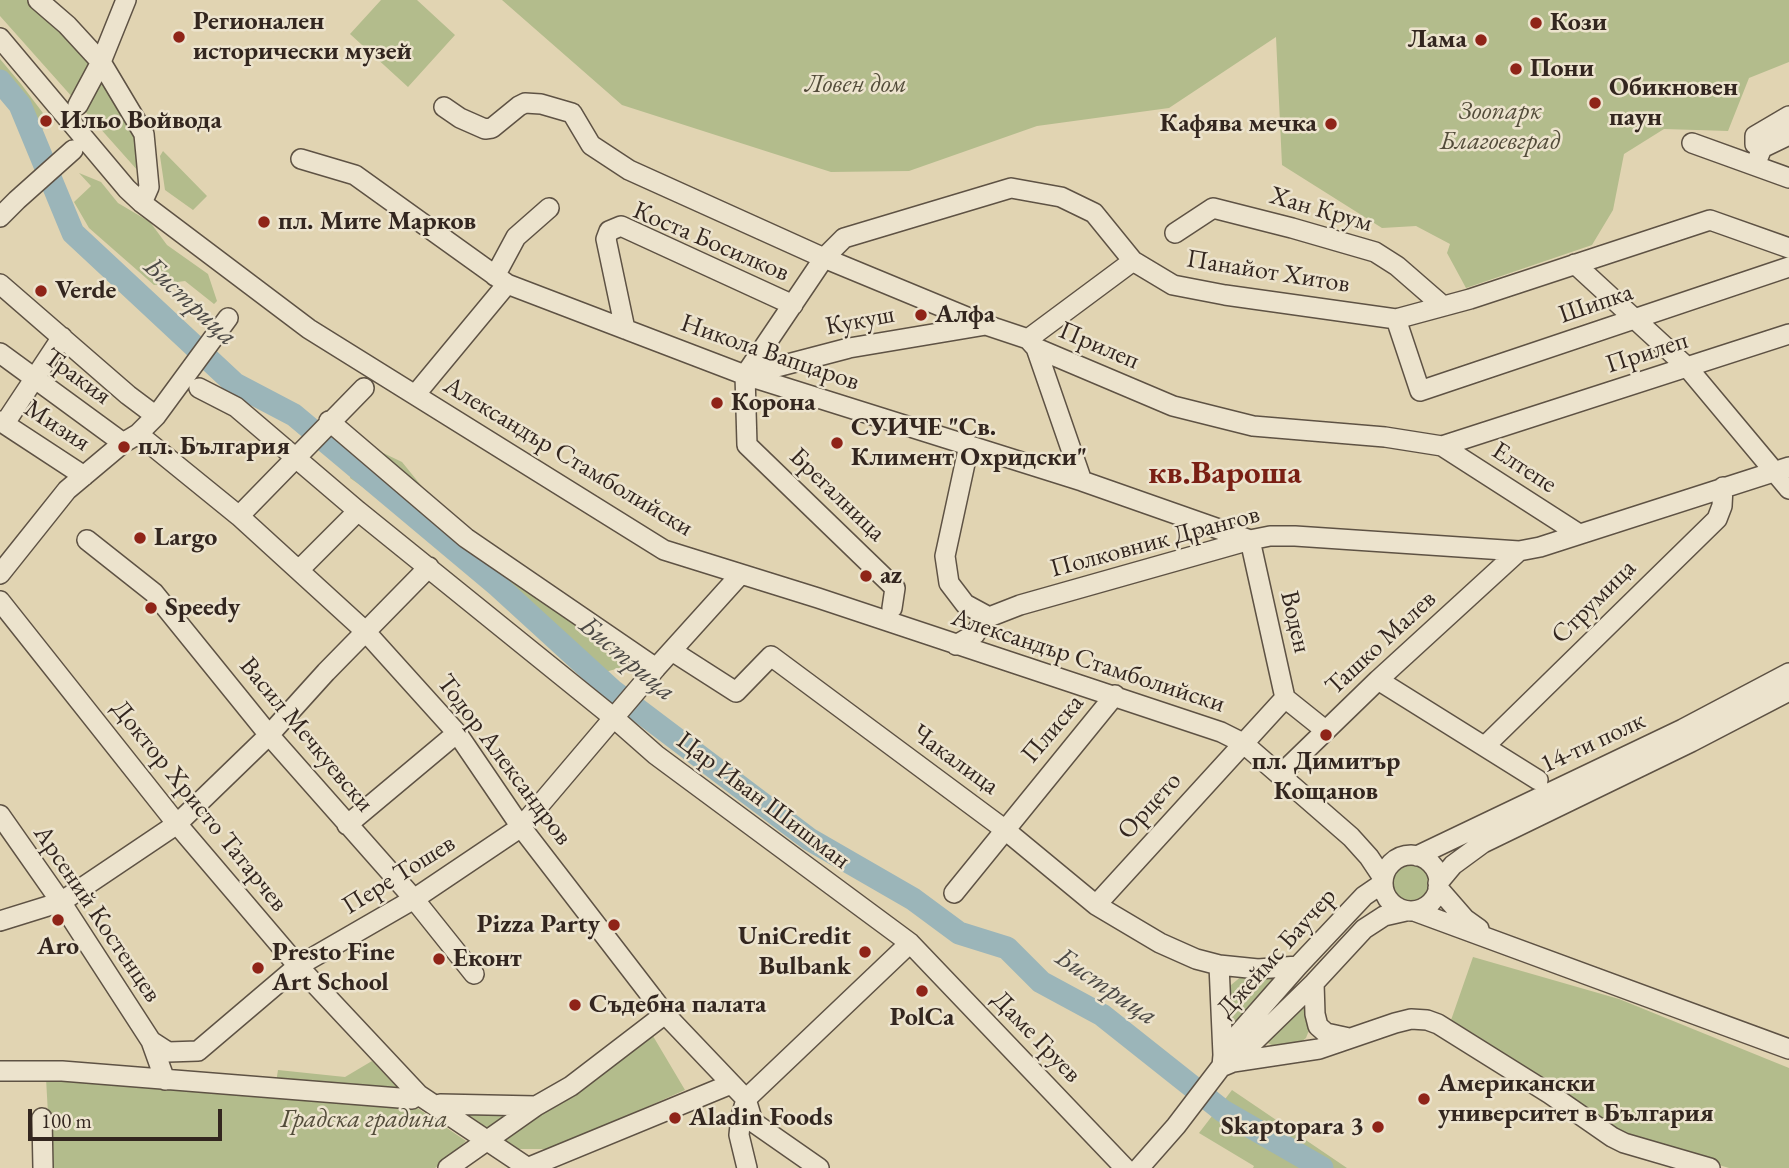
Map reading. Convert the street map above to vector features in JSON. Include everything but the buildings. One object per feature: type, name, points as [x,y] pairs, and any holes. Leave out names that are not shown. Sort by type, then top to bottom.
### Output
[{"type":"street","points":[[38,0],[67,25],[101,62],[144,134],[149,187],[142,203]]},
{"type":"street","points":[[78,105],[101,62],[126,0]]},
{"type":"street","name":"Александър Стамболийски","points":[[0,38],[142,203],[309,329],[664,551],[818,598],[1221,732],[1243,743],[1350,837],[1369,857],[1383,880]]},
{"type":"street","name":"Прилеп","points":[[444,107],[460,118],[485,129],[492,128],[525,103],[541,104],[572,113],[591,145],[617,163],[824,258],[1032,343],[1173,406],[1253,426],[1385,437],[1442,446],[1789,334]]},
{"type":"street","points":[[1758,156],[1755,136],[1789,116]]},
{"type":"street","points":[[1758,156],[1789,135]]},
{"type":"street","points":[[1692,143],[1758,156],[1789,178]]},
{"type":"street","points":[[0,217],[68,154]]},
{"type":"street","name":"Никола Вапцаров","points":[[301,159],[355,175],[501,280],[745,375],[1082,481],[1250,540]]},
{"type":"street","name":"Панайот Хитов","points":[[745,375],[824,258],[844,238],[1011,188],[1061,197],[1094,213],[1133,261],[1173,285],[1395,319],[1710,220],[1789,248]]},
{"type":"street","points":[[415,396],[501,280],[516,237],[549,208]]},
{"type":"street","name":"Хан Крум","points":[[1175,233],[1213,208],[1292,228],[1375,252],[1397,265],[1443,306]]},
{"type":"street","name":"Коста Босилков","points":[[625,329],[606,239],[609,231],[621,226],[793,305]]},
{"type":"street","points":[[1082,481],[1032,343],[1133,261]]},
{"type":"street","points":[[1575,264],[1687,367],[1782,469],[1789,489]]},
{"type":"street","name":"Шипка","points":[[1395,319],[1420,391],[1789,267]]},
{"type":"street","points":[[0,284],[156,416]]},
{"type":"street","points":[[0,574],[66,490],[131,439],[193,380],[228,318]]},
{"type":"street","name":"Кукуш","points":[[745,375],[849,348],[986,325]]},
{"type":"street","points":[[3,422],[62,337]]},
{"type":"street","name":"Тракия","points":[[0,353],[35,379],[131,439]]},
{"type":"street","name":"Брегалница","points":[[745,375],[747,445],[895,588],[892,608]]},
{"type":"street","name":"Цар Иван Шишман","points":[[193,380],[236,407],[358,511],[656,755],[910,943]]},
{"type":"street","points":[[239,516],[363,387]]},
{"type":"street","points":[[329,421],[466,538],[656,668]]},
{"type":"street","name":"Мизия","points":[[3,422],[85,476]]},
{"type":"street","name":"Тодор Александров","points":[[131,439],[239,516],[365,631],[457,733],[522,827],[665,1014],[746,1099],[753,1122],[819,1168]]},
{"type":"street","points":[[969,445],[945,556],[948,583],[965,604],[989,617]]},
{"type":"street","name":"Елтепе","points":[[1442,446],[1579,534]]},
{"type":"street","name":"Полковник Дрангов","points":[[956,645],[975,634],[989,617],[1020,605],[1250,540],[1270,536],[1295,536],[1520,551],[1540,547],[1782,469]]},
{"type":"street","name":"Струмица","points":[[1485,746],[1717,519],[1722,506],[1723,486]]},
{"type":"street","points":[[299,570],[358,511]]},
{"type":"street","name":"Васил Мечкуевски","points":[[87,540],[155,593],[269,735],[414,899],[474,974]]},
{"type":"street","name":"Воден","points":[[1250,540],[1285,698]]},
{"type":"street","name":"Ташко Малев","points":[[1280,775],[1378,680],[1520,551]]},
{"type":"street","points":[[0,921],[61,902],[177,824],[269,735],[365,631],[429,567]]},
{"type":"street","name":"Пере Тошев","points":[[151,1041],[168,1052],[198,1051],[298,966],[414,899],[522,827],[656,668],[740,575]]},
{"type":"street","name":"Доктор Христо Татарчев","points":[[0,601],[177,824],[298,966],[414,1093],[528,1168]]},
{"type":"street","name":"Чакалица","points":[[672,651],[736,692],[771,656],[1004,829],[1096,905],[1172,949],[1219,965],[1258,969],[1298,966]]},
{"type":"street","name":"14-ти полк","points":[[1409,857],[1683,729],[1789,673]]},
{"type":"street","points":[[1378,680],[1538,780]]},
{"type":"street","name":"14-ти полк","points":[[1438,885],[1452,865],[1483,843],[1679,748],[1789,691]]},
{"type":"street","name":"Плиска","points":[[954,892],[1115,695]]},
{"type":"street","points":[[1243,743],[1285,698],[1325,730]]},
{"type":"street","points":[[347,825],[457,733]]},
{"type":"street","name":"Орцето","points":[[1096,905],[1243,743]]},
{"type":"street","name":"Арсений Костенцев","points":[[0,815],[61,902],[151,1041],[165,1080]]},
{"type":"street","name":"Александър Стамболийски","points":[[1350,837],[1409,857]]},
{"type":"street","points":[[1497,943],[1465,919],[1438,885],[1436,872],[1431,865],[1409,857],[1388,867],[1383,880],[1384,892],[1396,907],[1437,917],[1497,943],[1789,1049]]},
{"type":"street","name":"Джеймс Баучер","points":[[1139,1168],[1181,1120],[1298,966],[1364,896],[1383,880]]},
{"type":"street","points":[[1410,911],[1430,903],[1438,885]]},
{"type":"street","name":"Джеймс Баучер","points":[[1246,1036],[1314,983],[1374,921],[1389,914],[1410,911]]},
{"type":"street","points":[[747,1168],[739,1135],[746,1099],[910,943]]},
{"type":"street","name":"Даме Груев","points":[[910,943],[1125,1168]]},
{"type":"street","points":[[1219,965],[1226,1061],[1293,1054],[1354,1039],[1411,1020],[1427,1020],[1438,1024],[1550,1094],[1612,1137],[1624,1143],[1710,1168]]},
{"type":"street","points":[[1258,969],[1235,974],[1229,979],[1220,1003],[1230,1024],[1246,1036],[1293,1054]]},
{"type":"street","points":[[1314,983],[1318,1026],[1326,1033],[1354,1039]]},
{"type":"street","points":[[448,1168],[536,1106],[571,1086],[665,1014]]},
{"type":"street","points":[[1293,1054],[1313,1036],[1317,1021]]},
{"type":"street","points":[[0,1071],[62,1071],[165,1080],[414,1093]]},
{"type":"street","points":[[528,1168],[731,1084]]},
{"type":"street","points":[[440,1104],[536,1106]]},
{"type":"street","points":[[42,1118],[43,1168]]},
{"type":"green space","points":[[0,0],[32,0],[90,57],[131,125],[147,181],[0,16]]},
{"type":"green space","points":[[381,0],[417,0],[455,35],[408,87],[350,34]]},
{"type":"green space","points":[[502,0],[1789,0],[1789,62],[1749,78],[1728,131],[1664,129],[1624,154],[1613,210],[1592,245],[1466,288],[1447,253],[1450,244],[1416,226],[1382,228],[1282,165],[1276,37],[1169,108],[1037,126],[909,171],[831,172],[622,105]]},
{"type":"green space","points":[[0,59],[52,125],[35,133],[0,97]]},
{"type":"green space","points":[[163,151],[207,196],[193,210],[165,190],[160,156]]},
{"type":"green space","points":[[79,173],[101,182],[118,203],[150,222],[167,245],[208,274],[217,301],[214,304],[185,281],[154,285],[89,228],[74,202],[91,186]]},
{"type":"green space","points":[[356,440],[402,462],[437,505],[417,525],[350,478]]},
{"type":"green space","points":[[485,561],[571,621],[626,666],[602,673],[547,639],[495,583]]},
{"type":"green space","points":[[1410,862],[1425,869],[1432,884],[1425,899],[1410,906],[1395,899],[1388,884],[1395,869]]},
{"type":"green space","points":[[1473,957],[1619,999],[1789,1068],[1789,1168],[1729,1168],[1629,1138],[1450,1023]]},
{"type":"green space","points":[[1243,975],[1267,975],[1273,978],[1237,1024],[1229,1014],[1227,998],[1231,985]]},
{"type":"green space","points":[[1303,999],[1311,1025],[1306,1038],[1300,1043],[1277,1048],[1264,1041]]},
{"type":"green space","points":[[650,1031],[685,1090],[552,1149],[519,1149],[458,1108],[537,1111]]},
{"type":"green space","name":"Градска градина","points":[[372,1061],[416,1107],[466,1141],[435,1168],[51,1168],[46,1078],[274,1095],[278,1070],[345,1077]]},
{"type":"green space","points":[[1232,1090],[1347,1168],[1253,1168],[1254,1166],[1199,1133]]},
{"type":"waterway","name":"Бистрица","points":[[0,81],[20,105],[73,233],[235,384],[294,415],[498,586],[613,691],[809,839],[913,899],[959,933],[1007,948],[1041,982],[1102,1015],[1223,1111],[1322,1168]]},
{"type":"place","name":"Кози","points":[[1536,23]]},
{"type":"place","name":"Регионален исторически музей","points":[[179,37]]},
{"type":"place","name":"Лама","points":[[1481,40]]},
{"type":"place","name":"Пони","points":[[1516,69]]},
{"type":"place","name":"Обикновен паун","points":[[1595,103]]},
{"type":"place","name":"Ильо Войвода","points":[[46,121]]},
{"type":"place","name":"Кафява мечка","points":[[1331,124]]},
{"type":"place","name":"пл. Мите Марков","points":[[264,222]]},
{"type":"place","name":"Verde","points":[[41,291]]},
{"type":"place","name":"Алфа","points":[[921,315]]},
{"type":"place","name":"Корона","points":[[717,403]]},
{"type":"place","name":"СУИЧЕ \"Св. Климент Охридски\"","points":[[837,443]]},
{"type":"place","name":"пл. България","points":[[124,447]]},
{"type":"place","name":"Largo","points":[[140,538]]},
{"type":"place","name":"az","points":[[866,576]]},
{"type":"place","name":"Speedy","points":[[151,608]]},
{"type":"place","name":"пл. Димитър Кощанов","points":[[1326,735]]},
{"type":"place","name":"Aro","points":[[58,920]]},
{"type":"place","name":"Pizza Party","points":[[614,925]]},
{"type":"place","name":"UniCredit Bulbank","points":[[865,952]]},
{"type":"place","name":"Еконт","points":[[439,959]]},
{"type":"place","name":"Presto Fine Art School","points":[[258,968]]},
{"type":"place","name":"PolCa","points":[[922,991]]},
{"type":"place","name":"Съдебна палата","points":[[575,1005]]},
{"type":"place","name":"Американски университет в България","points":[[1424,1099]]},
{"type":"place","name":"Aladin Foods","points":[[675,1118]]},
{"type":"place","name":"Skaptopara 3","points":[[1378,1127]]},
{"type":"district","name":"кв.Вароша","points":[[1225,474]]},
{"type":"park label","name":"Ловен дом","points":[[856,85]]},
{"type":"park label","name":"Зоопарк Благоевград","points":[[1500,127]]}]
